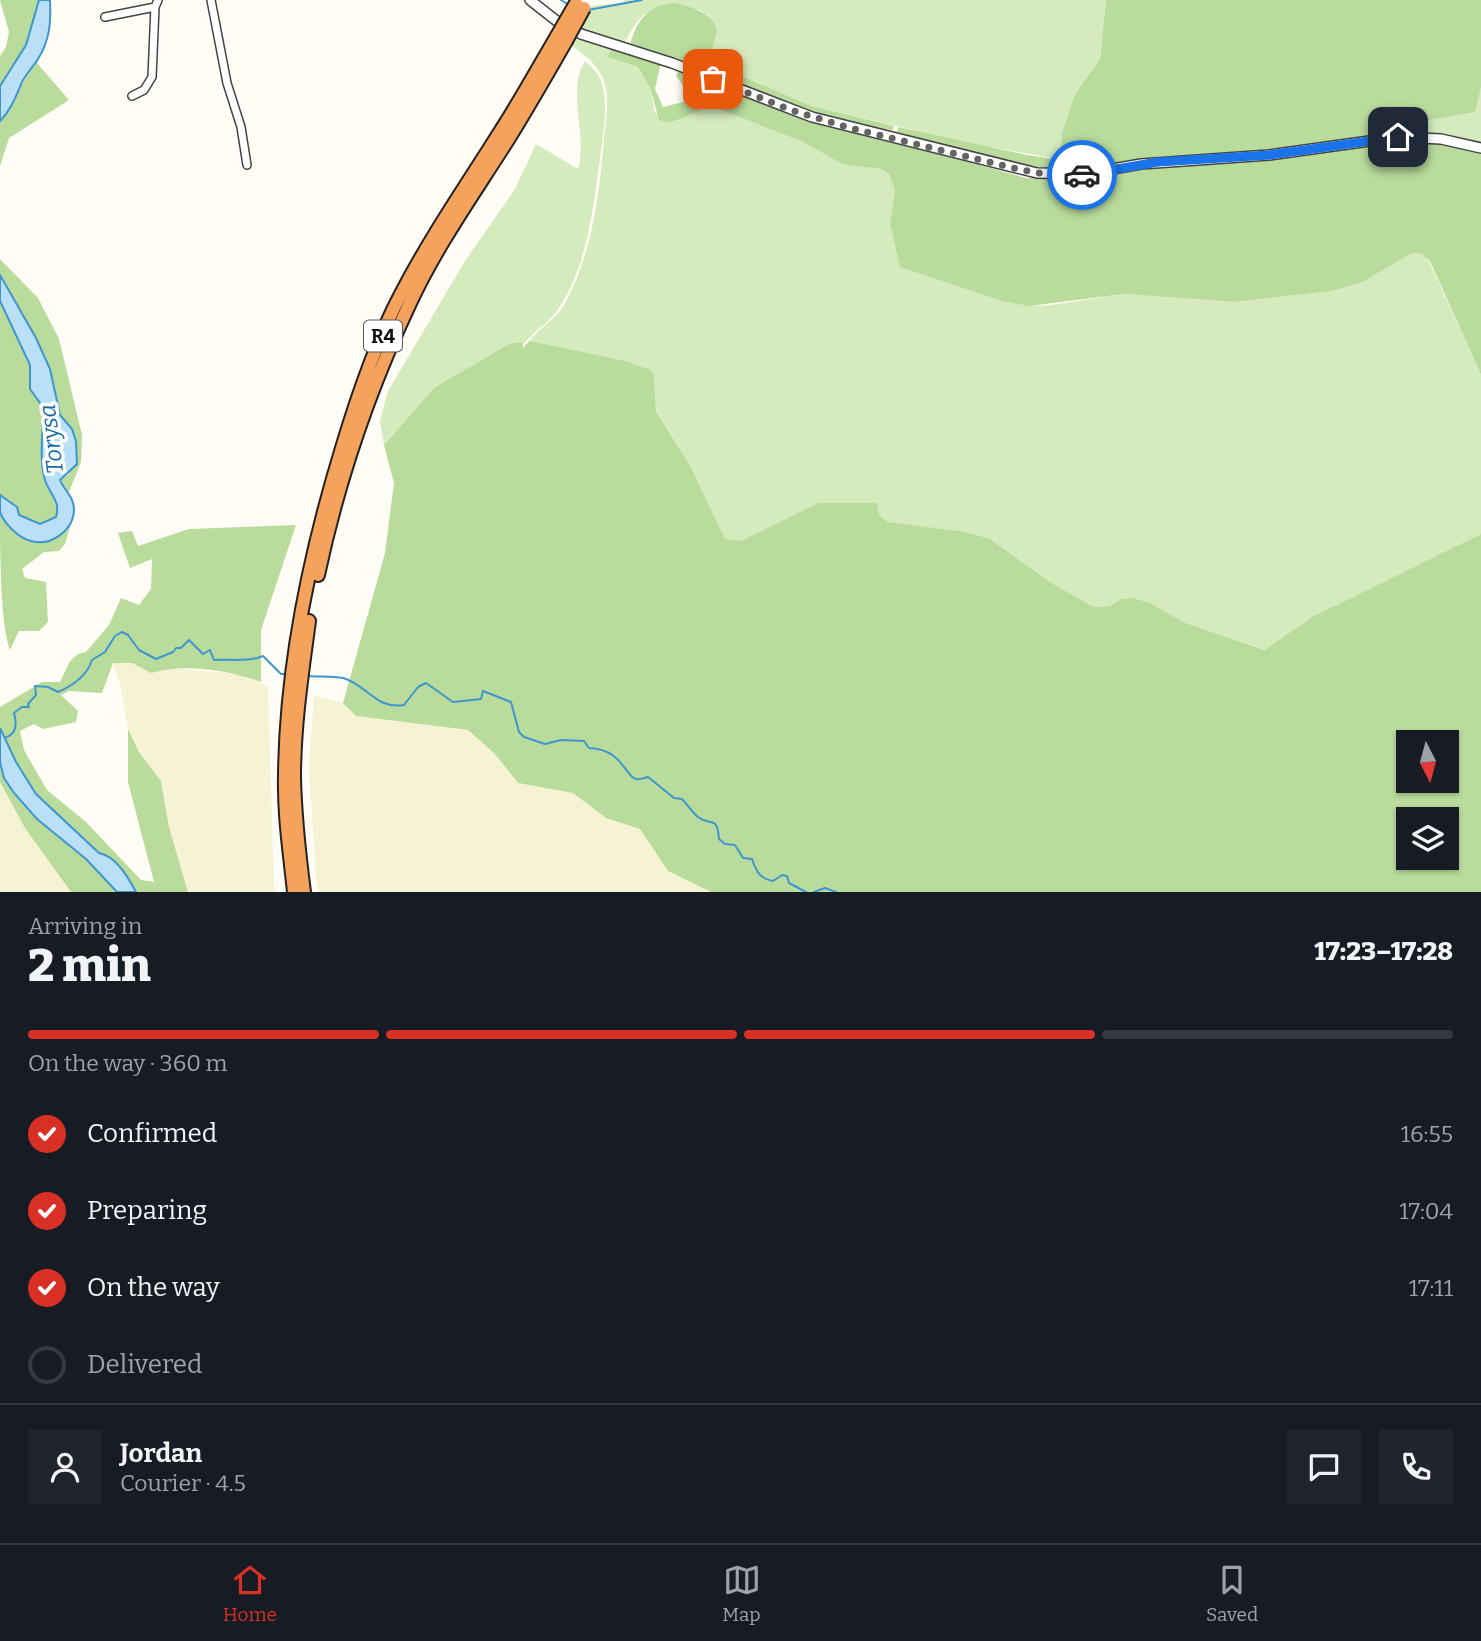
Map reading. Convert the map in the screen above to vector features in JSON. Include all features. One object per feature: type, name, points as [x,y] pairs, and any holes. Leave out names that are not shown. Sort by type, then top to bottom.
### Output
[{"type":"highway","name":"R4","points":[[294,892],[287,835],[285,777],[298,675],[331,514],[365,408],[417,290],[454,222],[509,137],[581,3]]},
{"type":"highway","name":"R4","points":[[298,675],[294,776],[296,833],[304,892]]},
{"type":"street","points":[[211,0],[227,83],[241,127],[247,165]]},
{"type":"street","points":[[530,0],[558,22],[581,34],[672,63],[812,117],[1037,173],[1084,174],[1152,163],[1269,155],[1398,137],[1441,139],[1481,148]]},
{"type":"street","points":[[105,17],[157,3],[152,77],[144,90],[132,96]]},
{"type":"shaded area","points":[[113,663],[132,663],[151,673],[166,669],[183,669],[237,674],[268,686],[274,885],[277,892],[188,892],[169,827],[161,781],[139,752],[128,729],[121,688]]},
{"type":"shaded area","points":[[314,696],[343,703],[356,716],[468,730],[495,754],[518,783],[573,793],[606,818],[640,829],[668,871],[711,892],[317,892],[309,768]]},
{"type":"shaded area","points":[[0,782],[9,798],[71,892],[0,892]]},
{"type":"green space","points":[[0,0],[39,0],[26,45],[0,86],[0,56],[6,47],[9,32]]},
{"type":"green space","points":[[625,0],[1106,0],[1100,59],[1075,94],[1062,133],[1062,160],[959,141],[812,106],[708,62],[716,27],[705,13],[699,10],[673,6],[653,10],[637,22],[624,45],[576,28],[587,6],[622,3]]},
{"type":"green space","points":[[1106,0],[1481,0],[1481,87],[1475,112],[1412,123],[1407,133],[1416,143],[1437,144],[1481,153],[1481,375],[1430,261],[1421,254],[1412,253],[1363,282],[1332,291],[1235,302],[1124,294],[1029,306],[1002,301],[900,267],[890,223],[895,191],[889,174],[881,169],[844,165],[803,142],[711,106],[679,120],[659,120],[650,88],[638,67],[608,57],[612,47],[661,62],[655,89],[663,107],[683,102],[684,88],[676,76],[679,69],[824,126],[901,143],[1026,178],[1060,178],[1061,173],[1030,169],[897,134],[898,127],[1061,160],[1062,133],[1075,94],[1100,59]]},
{"type":"green space","points":[[673,3],[698,10],[714,23],[716,36],[708,62],[812,106],[894,126],[893,130],[839,122],[630,46],[635,29],[644,16],[656,7]]},
{"type":"green space","points":[[568,33],[612,47],[609,57],[638,67],[650,88],[655,113],[677,121],[700,108],[711,106],[803,142],[844,165],[881,169],[889,174],[895,191],[890,223],[1017,303],[1029,306],[1051,305],[1124,294],[1235,302],[1332,291],[1363,282],[1412,253],[1421,254],[1429,261],[1481,375],[1481,534],[1314,616],[1266,650],[1183,622],[1150,603],[1121,599],[1110,606],[1094,607],[1050,582],[990,539],[888,522],[879,515],[818,503],[741,542],[725,539],[690,465],[656,410],[654,375],[651,370],[626,361],[529,342],[559,312],[573,288],[593,226],[600,183],[607,110],[606,88],[594,64],[568,43]]},
{"type":"green space","points":[[585,61],[597,73],[602,84],[604,123],[588,235],[569,291],[555,314],[522,347],[509,344],[435,387],[384,445],[380,421],[388,391],[465,261],[515,189],[536,144],[578,169],[581,142],[577,86]]},
{"type":"green space","points":[[36,62],[69,100],[9,138],[0,166],[0,121]]},
{"type":"green space","points":[[1481,87],[1481,145],[1442,136],[1407,133],[1412,123],[1474,112]]},
{"type":"green space","points":[[0,259],[38,298],[59,339],[82,435],[81,462],[69,492],[63,488],[60,480],[69,474],[72,429],[60,415],[50,369],[36,338],[0,275]]},
{"type":"green space","points":[[0,301],[30,365],[30,389],[43,412],[43,472],[57,511],[56,517],[40,524],[19,515],[17,506],[0,495]]},
{"type":"green space","points":[[529,341],[626,361],[651,370],[654,375],[656,411],[690,465],[725,539],[741,541],[818,503],[877,503],[879,515],[888,522],[965,532],[990,539],[1050,582],[1094,607],[1110,606],[1121,599],[1133,598],[1150,603],[1183,622],[1265,650],[1314,616],[1481,534],[1481,892],[711,892],[668,871],[640,829],[606,818],[573,793],[518,783],[495,754],[468,730],[356,716],[343,703],[385,553],[394,483],[384,445],[435,387],[509,344],[522,342],[523,348]]},
{"type":"green space","points":[[0,512],[4,516],[67,531],[71,524],[65,544],[59,551],[44,552],[22,569],[25,578],[46,582],[48,622],[39,631],[19,631],[10,650],[2,604]]},
{"type":"green space","points":[[296,525],[261,630],[261,682],[206,669],[178,668],[151,673],[132,663],[113,663],[102,693],[69,691],[61,695],[78,711],[76,722],[43,729],[34,724],[20,731],[24,750],[47,790],[86,822],[141,880],[154,882],[128,782],[128,729],[139,752],[161,781],[169,827],[188,892],[136,892],[116,863],[99,853],[52,811],[27,782],[0,728],[0,707],[42,682],[60,682],[70,661],[78,654],[86,652],[109,625],[121,598],[139,605],[151,589],[152,559],[130,568],[118,533],[132,531],[138,546],[189,529]]},
{"type":"green space","points":[[0,762],[14,793],[37,819],[86,859],[117,892],[71,892],[25,828],[0,782]]},
{"type":"water","points":[[39,0],[50,0],[50,23],[45,45],[0,121],[0,86],[26,45]]},
{"type":"water","name":"Torysa","points":[[0,275],[36,338],[50,369],[60,415],[72,429],[76,441],[77,464],[60,480],[72,501],[73,517],[66,530],[46,541],[31,541],[21,537],[8,525],[0,512],[0,495],[17,507],[19,515],[40,524],[56,517],[57,511],[43,472],[43,412],[30,389],[30,365],[0,301]]},
{"type":"water","points":[[0,728],[16,762],[36,794],[99,853],[111,858],[136,892],[117,892],[86,859],[37,819],[14,793],[4,778],[0,762]]},
{"type":"waterway","points":[[561,0],[569,5]]},
{"type":"waterway","points":[[588,10],[642,0]]},
{"type":"waterway","points":[[5,738],[12,734],[15,728],[14,713],[22,707],[29,707],[28,704],[36,695],[35,686],[48,687],[58,692],[69,687],[83,676],[92,660],[105,652],[115,636],[122,632],[128,635],[139,650],[156,659],[181,648],[189,640],[203,654],[210,650],[214,660],[246,660],[263,656],[281,674],[285,674]]},
{"type":"waterway","points":[[308,676],[343,678],[378,700],[394,706],[404,705],[418,687],[426,683],[453,702],[481,699],[483,691],[511,702],[519,732],[524,737],[545,744],[561,740],[584,741],[589,748],[609,753],[632,777],[648,777],[674,798],[682,799],[698,817],[713,822],[717,826],[719,839],[725,844],[735,845],[743,858],[752,859],[762,876],[773,881],[782,875],[787,876],[789,883],[806,892]]},
{"type":"waterway","points":[[814,892],[825,888],[836,892]]},
{"type":"way so far","points":[[713,79],[791,110],[850,128],[1022,170],[1052,175],[1082,175]]},
{"type":"route","points":[[1082,175],[1141,164],[1308,151],[1398,137]]}]
